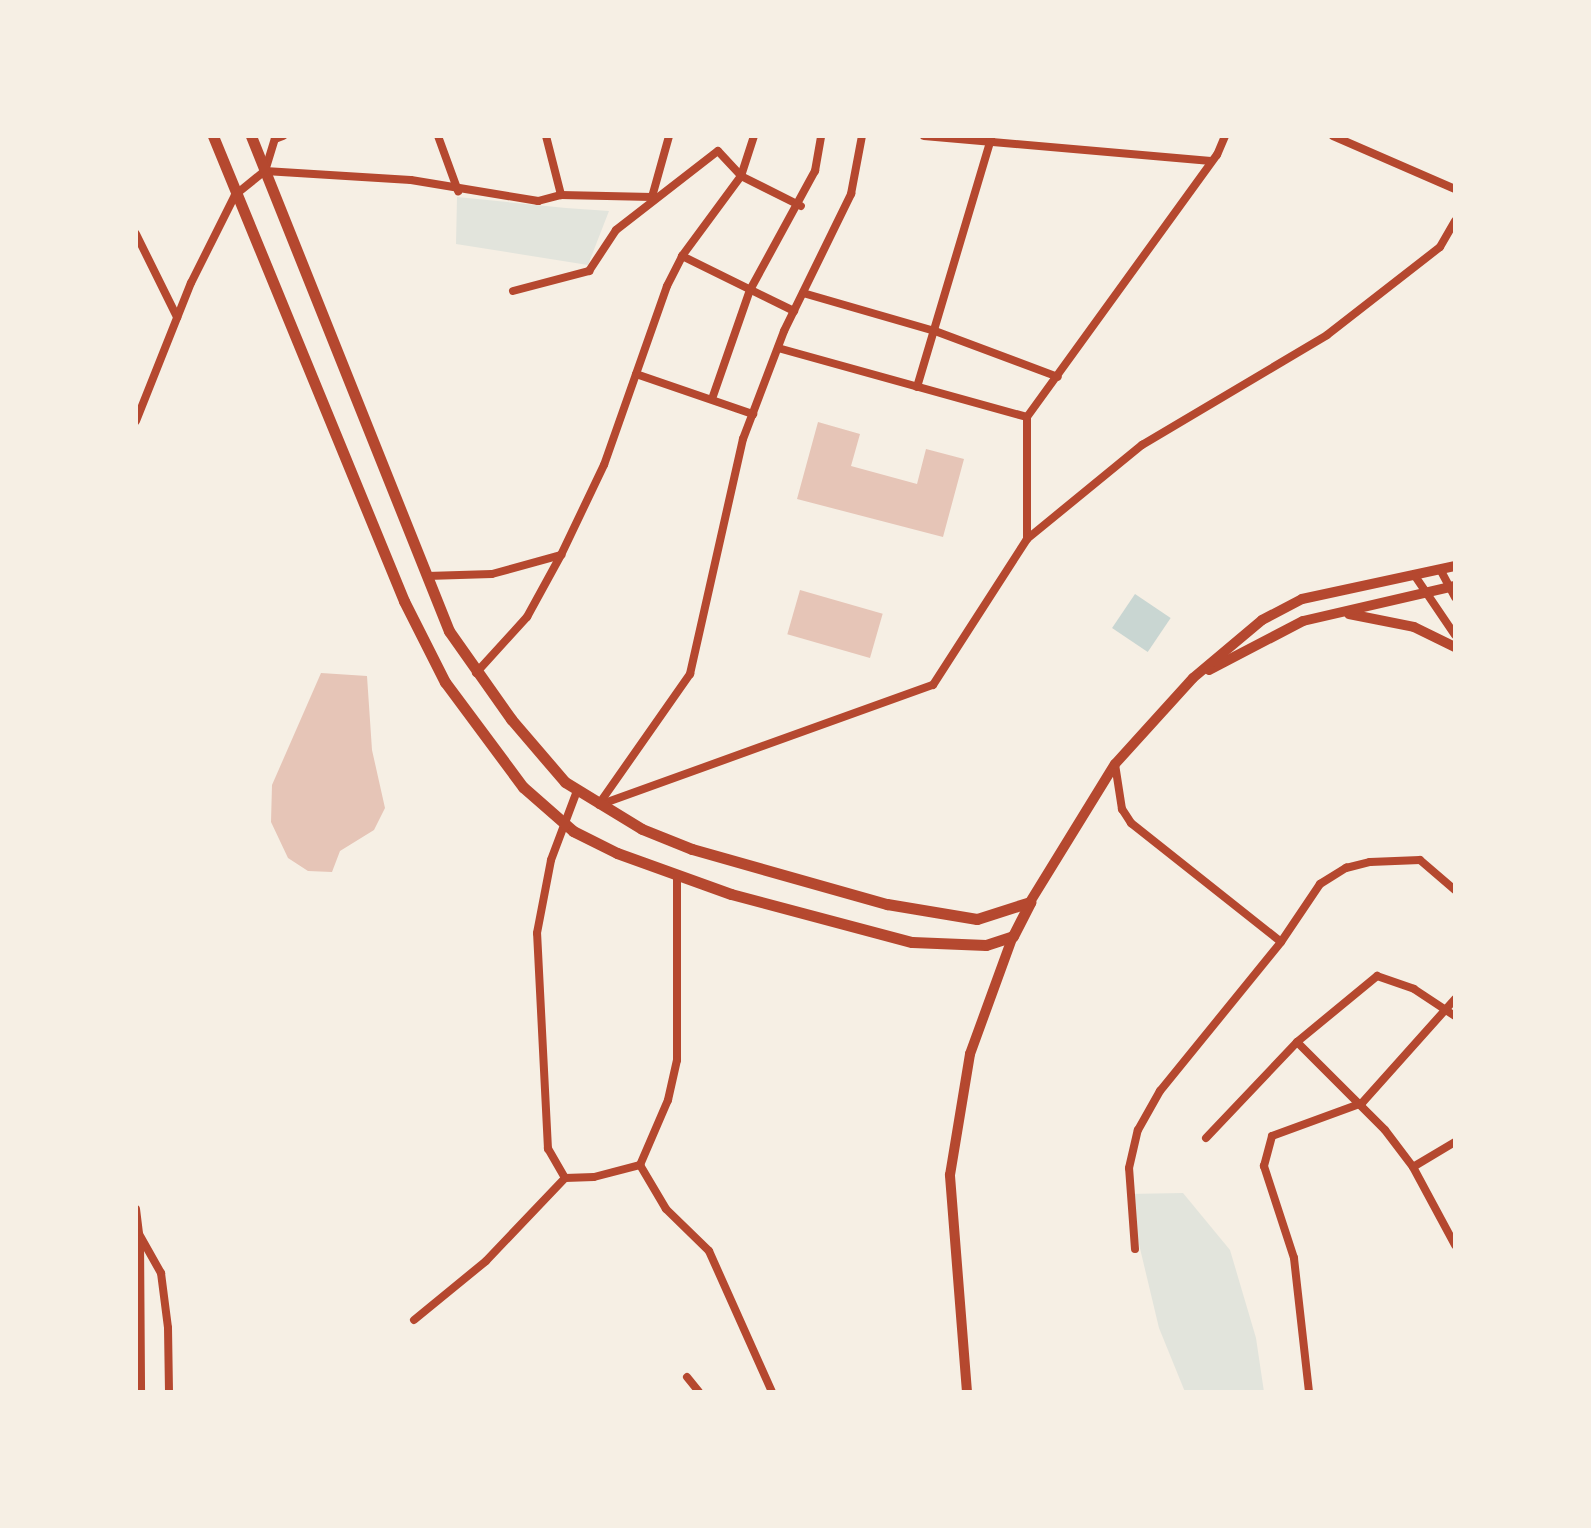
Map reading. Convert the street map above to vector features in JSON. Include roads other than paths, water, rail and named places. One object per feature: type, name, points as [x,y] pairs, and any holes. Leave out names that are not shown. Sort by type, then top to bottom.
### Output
[{"type":"main road","points":[[213,136],[404,601],[445,682],[523,787],[564,823],[617,853],[677,876],[912,942],[962,948],[1013,936],[1030,902]]},
{"type":"main road","points":[[251,136],[449,631],[511,719],[577,791],[599,805],[692,849],[887,904],[977,919],[1030,902]]},
{"type":"street","points":[[136,421],[177,317],[235,195],[265,171],[275,139],[283,136]]},
{"type":"street","points":[[438,136],[458,191]]},
{"type":"street","points":[[546,136],[561,195]]},
{"type":"street","points":[[652,197],[669,136]]},
{"type":"street","points":[[476,673],[527,617],[561,555],[604,465],[682,256],[741,176],[754,136]]},
{"type":"street","points":[[712,399],[750,290],[791,211],[801,206],[815,171],[821,136]]},
{"type":"street","points":[[599,805],[690,674],[753,414],[794,311],[851,194],[862,136]]},
{"type":"street","points":[[924,136],[991,139],[1211,161]]},
{"type":"street","points":[[1027,539],[1027,417],[1211,161],[1225,136]]},
{"type":"street","points":[[1333,136],[1455,189]]},
{"type":"street","points":[[917,387],[991,139]]},
{"type":"street","points":[[513,291],[589,271],[616,230],[652,197],[718,151],[741,176],[801,206]]},
{"type":"street","points":[[265,171],[411,180],[458,191],[538,201],[561,195],[652,197]]},
{"type":"street","points":[[599,805],[933,685],[1027,539],[1142,445],[1327,335],[1440,247],[1455,221]]},
{"type":"street","points":[[136,234],[177,317]]},
{"type":"street","points":[[682,256],[794,311]]},
{"type":"street","points":[[803,293],[935,331],[1058,377]]},
{"type":"street","points":[[778,348],[1027,417]]},
{"type":"street","points":[[636,374],[753,414]]},
{"type":"street","points":[[427,576],[492,574],[561,555]]},
{"type":"street","points":[[1030,902],[1115,764],[1193,678],[1262,620],[1302,599],[1455,566]]},
{"type":"street","points":[[1193,678],[1303,621],[1425,593],[1453,590],[1441,571]]},
{"type":"street","points":[[1415,576],[1455,635]]},
{"type":"street","points":[[1339,613],[1414,627],[1455,647]]},
{"type":"street","points":[[1115,764],[1122,809],[1131,823],[1281,942]]},
{"type":"street","points":[[565,1178],[548,1149],[537,933],[551,860],[577,791]]},
{"type":"street","points":[[1135,1249],[1129,1168],[1138,1130],[1160,1091],[1281,942],[1320,884],[1346,868],[1420,860],[1455,890]]},
{"type":"street","points":[[640,1165],[668,1100],[677,1060],[677,876]]},
{"type":"street","points":[[967,1392],[950,1175],[970,1054],[1013,936]]},
{"type":"street","points":[[1206,1138],[1297,1042],[1377,976],[1414,989],[1455,1016]]},
{"type":"street","points":[[1309,1392],[1294,1258],[1264,1166],[1272,1136],[1362,1103],[1455,999]]},
{"type":"street","points":[[1297,1042],[1362,1103],[1413,1167],[1455,1245]]},
{"type":"street","points":[[1413,1167],[1455,1142]]},
{"type":"street","points":[[414,1320],[486,1261],[565,1178],[594,1177],[640,1165]]},
{"type":"street","points":[[640,1165],[666,1209],[709,1251],[772,1392]]},
{"type":"street","points":[[136,1209],[141,1392]]},
{"type":"street","points":[[139,1234],[161,1273],[168,1328],[169,1392]]},
{"type":"street","points":[[687,1377],[699,1392]]}]
